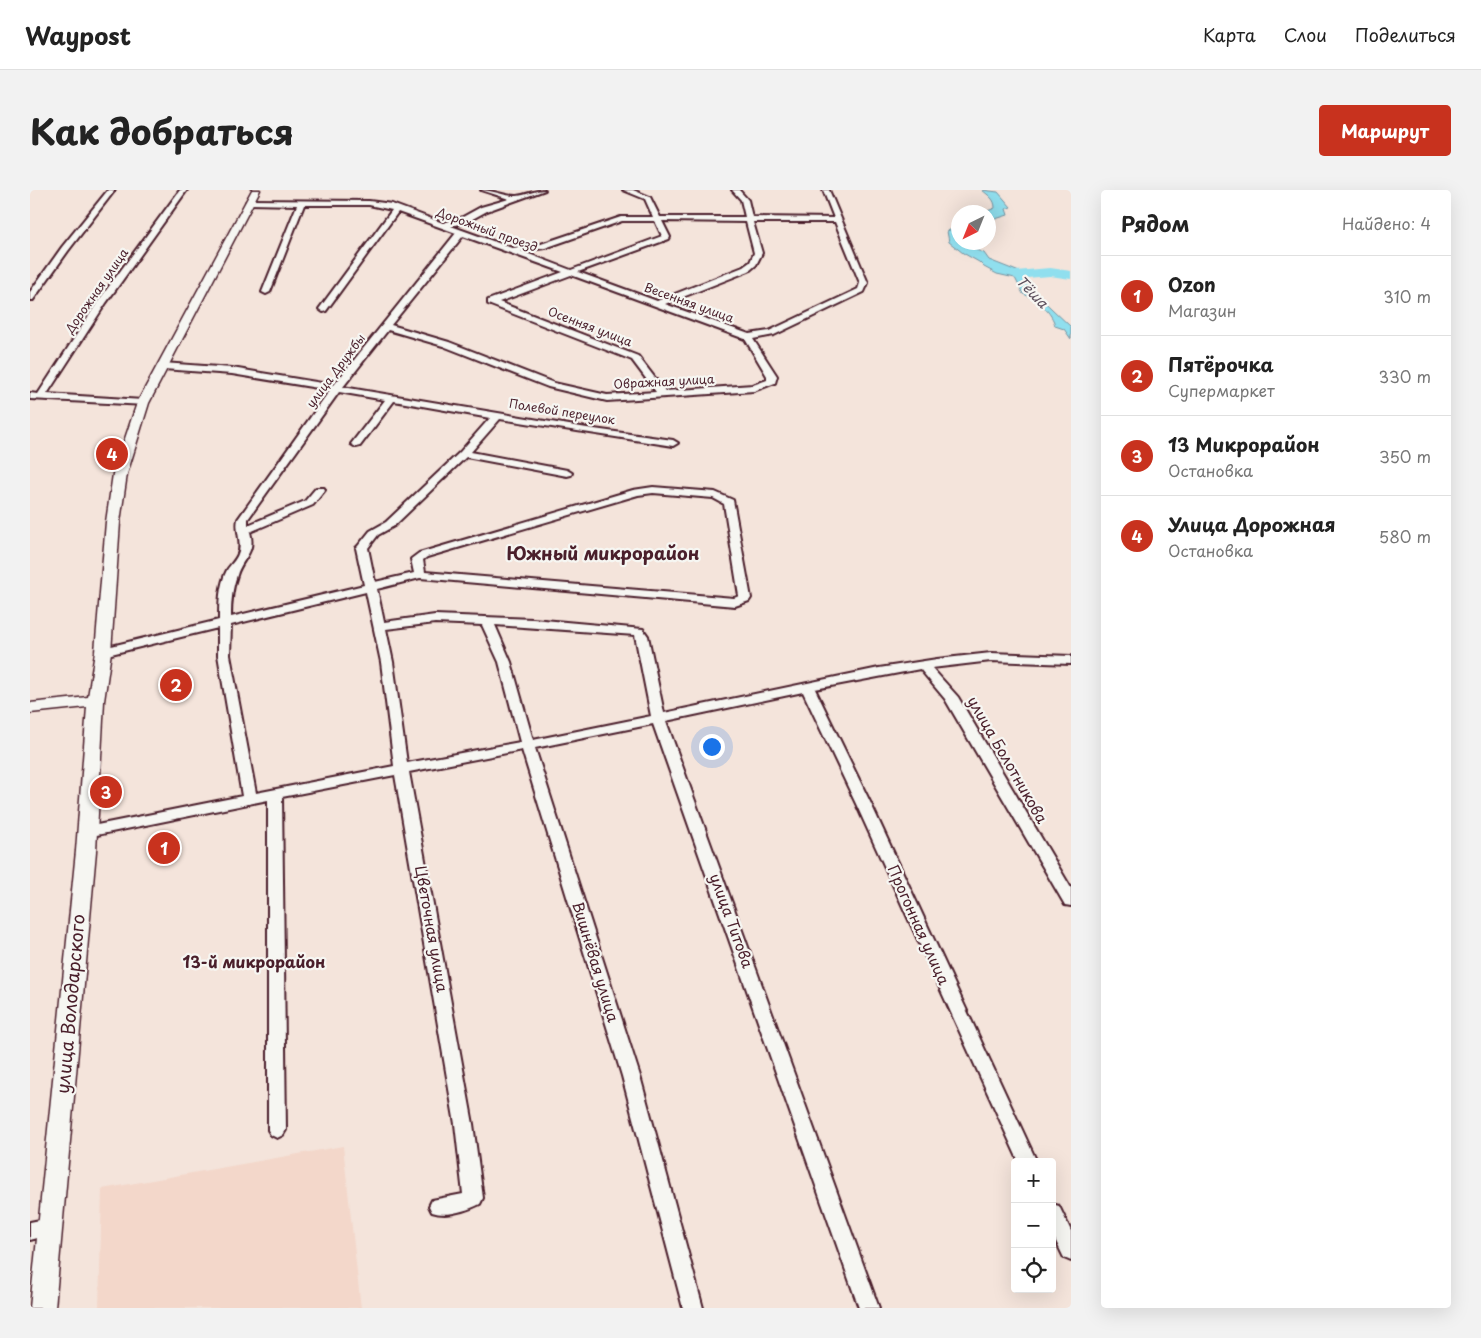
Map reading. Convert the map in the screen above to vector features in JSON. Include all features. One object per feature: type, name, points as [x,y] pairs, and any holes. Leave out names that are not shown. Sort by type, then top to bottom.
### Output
[{"type":"main road","name":"улица Володарского","points":[[42,1308],[40,1229],[87,832],[96,700],[103,652],[113,522],[120,474],[143,403],[256,190]]},
{"type":"main road","points":[[30,708],[96,700]]},
{"type":"street","points":[[30,298],[65,249],[112,190]]},
{"type":"street","name":"Дорожная улица","points":[[41,396],[102,302],[184,190]]},
{"type":"street","points":[[484,190],[515,198]]},
{"type":"street","points":[[442,226],[464,220],[484,209],[542,190]]},
{"type":"street","points":[[568,273],[666,236],[655,217],[648,198],[626,190]]},
{"type":"street","points":[[657,304],[746,269],[754,263],[758,253],[744,200],[734,190]]},
{"type":"street","points":[[748,337],[771,333],[861,290],[864,282],[826,190]]},
{"type":"street","name":"Дорожный проезд","points":[[250,202],[369,204],[396,209],[568,273]]},
{"type":"street","points":[[266,292],[301,203]]},
{"type":"street","points":[[323,309],[396,209]]},
{"type":"street","points":[[510,251],[542,246],[621,219],[655,217],[838,220]]},
{"type":"street","name":"улица Дружбы","points":[[250,799],[224,655],[225,597],[232,572],[244,554],[246,539],[242,524],[243,519],[337,388],[457,236],[462,233]]},
{"type":"street","name":"Весенняя улица","points":[[568,273],[748,337],[772,376],[772,381]]},
{"type":"street","name":"Осенняя улица","points":[[568,273],[492,303],[635,358],[662,394]]},
{"type":"street","name":"Овражная улица","points":[[385,326],[416,334],[551,385],[607,398],[754,388],[764,386],[772,381]]},
{"type":"street","points":[[163,366],[232,371],[497,416]]},
{"type":"street","points":[[30,396],[143,403]]},
{"type":"street","points":[[356,444],[391,398]]},
{"type":"street","name":"Полевой переулок","points":[[372,586],[362,548],[374,533],[390,524],[464,454],[497,416],[673,443]]},
{"type":"street","points":[[464,454],[567,473]]},
{"type":"street","points":[[244,530],[309,503],[320,490]]},
{"type":"street","points":[[103,652],[420,574],[734,602],[745,598],[729,502],[715,495],[653,490],[636,492],[422,554],[417,559],[420,574]]},
{"type":"street","name":"Цветочная улица","points":[[372,586],[378,626],[387,662],[401,769],[454,1062],[473,1198],[465,1202],[439,1206]]},
{"type":"street","points":[[378,626],[435,619],[486,621]]},
{"type":"street","name":"улица Титова","points":[[486,621],[639,632],[642,636],[658,718],[869,1308]]},
{"type":"street","name":"Вишнёвая улица","points":[[486,621],[506,662],[528,746],[631,1076],[693,1308]]},
{"type":"street","points":[[87,832],[401,769],[528,746],[658,718],[808,689],[879,672],[991,657],[1071,660]]},
{"type":"street","name":"улица Болотникова","points":[[923,665],[951,697],[1071,901]]},
{"type":"street","name":"Прогонная улица","points":[[808,689],[846,767],[1026,1158]]},
{"type":"street","points":[[275,794],[277,1130]]},
{"type":"street","points":[[1056,1220],[1071,1252]]},
{"type":"shaded area","points":[[343,1146],[361,1308],[99,1308],[102,1189]]},
{"type":"water","points":[[982,190],[998,192],[1011,207],[1006,209],[1008,215],[996,219],[996,205]]},
{"type":"water","points":[[951,230],[951,244],[949,242],[947,231]]},
{"type":"water","name":"Тёша","points":[[959,250],[976,250],[984,253],[989,260],[1022,273],[1032,290],[1071,327],[1071,339],[1064,329],[1055,326],[1051,316],[1043,307],[1023,294],[1015,278],[997,274]]},
{"type":"waterway","name":"Тёша","points":[[1016,275],[1050,272],[1071,275]]},
{"type":"place","name":"Улица Дорожная","points":[[112,454]]},
{"type":"place","name":"Пятёрочка","points":[[176,685]]},
{"type":"place","name":"13 Микрорайон","points":[[106,792]]},
{"type":"place","name":"Ozon","points":[[164,848]]},
{"type":"district","name":"Южный микрорайон","points":[[603,554]]},
{"type":"district","name":"13-й микрорайон","points":[[254,962]]}]
